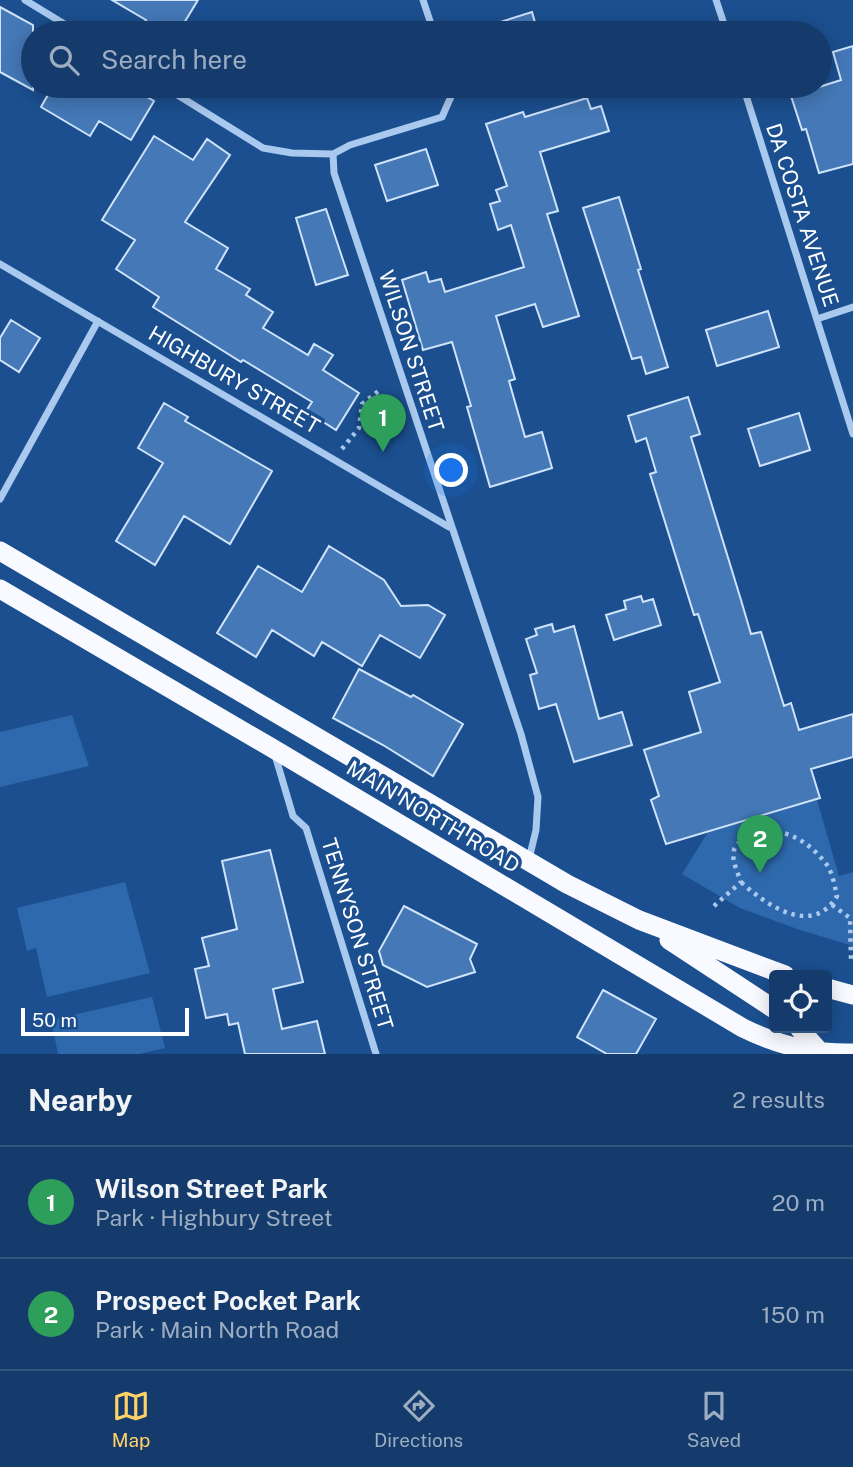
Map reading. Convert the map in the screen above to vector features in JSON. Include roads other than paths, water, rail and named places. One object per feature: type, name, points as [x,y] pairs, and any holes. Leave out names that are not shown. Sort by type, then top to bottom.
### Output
[{"type":"highway","name":"MAIN NORTH ROAD","points":[[0,551],[528,862],[639,920],[772,970]]},
{"type":"highway","name":"MAIN NORTH ROAD","points":[[0,589],[718,1013],[766,1039],[790,1047],[829,1053],[853,1053]]},
{"type":"highway","points":[[639,920],[769,1006]]},
{"type":"highway","points":[[832,989],[853,995]]},
{"type":"highway","points":[[718,1013],[761,1054]]},
{"type":"highway","points":[[805,1033],[829,1053],[853,1037]]},
{"type":"street","points":[[25,0],[59,21]]},
{"type":"street","points":[[423,0],[430,21]]},
{"type":"street","points":[[716,0],[723,21]]},
{"type":"street","points":[[182,98],[263,148],[292,153],[333,154],[350,145],[442,117],[450,98]]},
{"type":"street","name":"DA COSTA AVENUE","points":[[747,98],[853,434]]},
{"type":"street","name":"WILSON STREET","points":[[333,154],[334,173],[521,734],[538,797],[536,830],[528,862]]},
{"type":"street","name":"HIGHBURY STREET","points":[[0,264],[450,527]]},
{"type":"street","points":[[817,318],[853,307]]},
{"type":"street","points":[[0,499],[98,321]]},
{"type":"street","name":"TENNYSON STREET","points":[[272,748],[293,816],[306,828],[376,1054]]},
{"type":"place","name":"Wilson Street Park","points":[[383,452]]},
{"type":"place","name":"Prospect Pocket Park","points":[[760,873]]}]
